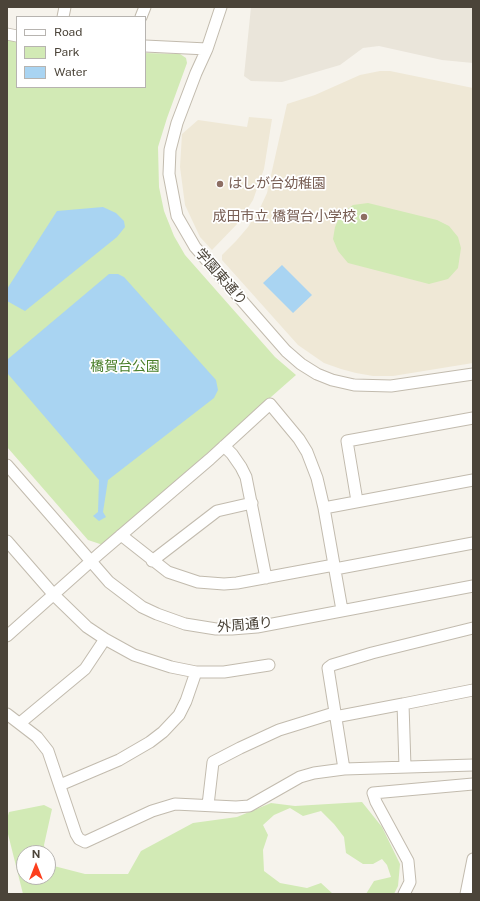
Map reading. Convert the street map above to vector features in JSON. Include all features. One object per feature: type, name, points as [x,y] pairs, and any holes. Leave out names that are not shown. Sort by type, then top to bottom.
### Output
[{"type":"street","points":[[140,16],[145,7]]},
{"type":"street","name":"学園東通り","points":[[221,7],[207,49],[177,123],[170,150],[169,174],[177,216],[195,247],[286,351],[301,364],[317,374],[332,380],[354,385],[391,386],[473,374]]},
{"type":"street","points":[[146,46],[207,49]]},
{"type":"street","points":[[7,636],[270,404],[295,434],[307,452],[317,478],[324,508],[342,610]]},
{"type":"street","points":[[357,501],[347,442],[473,418]]},
{"type":"street","points":[[224,446],[232,454],[244,472],[249,487],[266,578]]},
{"type":"street","name":"外周通り","points":[[7,465],[109,582],[142,607],[171,620],[199,627],[232,629],[256,627],[473,586]]},
{"type":"street","points":[[324,508],[473,480]]},
{"type":"street","points":[[152,561],[217,511],[252,504]]},
{"type":"street","points":[[121,535],[152,561],[168,572],[198,582],[224,584],[473,543]]},
{"type":"street","points":[[7,541],[54,595],[87,627],[105,640],[134,655],[152,662],[196,672],[224,672],[269,665]]},
{"type":"street","points":[[344,769],[334,715],[328,668],[332,665],[421,640],[473,628]]},
{"type":"street","points":[[20,723],[85,669],[105,640]]},
{"type":"street","points":[[60,785],[119,760],[150,742],[163,732],[179,715],[186,701],[196,672]]},
{"type":"street","points":[[208,805],[214,762],[279,730],[334,715],[403,704],[473,690]]},
{"type":"street","points":[[403,704],[405,767]]},
{"type":"street","points":[[7,714],[37,736],[48,751],[76,834],[79,839],[85,842],[130,821],[175,804],[244,807],[255,803],[300,777],[314,774],[344,769],[473,765]]},
{"type":"street","points":[[404,894],[410,882],[408,860],[376,802],[374,793],[473,784]]},
{"type":"street","points":[[466,894],[473,859]]},
{"type":"shaded area","points":[[251,7],[473,7],[473,63],[442,60],[379,46],[363,48],[340,65],[282,82],[251,81],[244,76]]},
{"type":"shaded area","name":"成田市立 橋賀台小学校","points":[[380,71],[390,71],[473,88],[473,363],[393,376],[373,376],[356,373],[324,363],[298,345],[222,260],[222,255],[248,227],[260,208],[267,193],[287,104],[315,95],[360,75]]},
{"type":"shaded area","name":"はしが台幼稚園","points":[[249,117],[272,119],[264,169],[253,200],[239,222],[212,250],[200,237],[185,205],[180,167],[182,134],[198,120],[247,127]]},
{"type":"green space","name":"橋賀台公園","points":[[7,39],[16,41],[16,88],[146,88],[146,53],[180,54],[186,58],[187,63],[158,147],[159,187],[164,211],[174,236],[185,255],[275,357],[296,375],[103,545],[88,540],[7,447]]},
{"type":"green space","points":[[368,203],[437,220],[449,226],[458,237],[461,248],[458,268],[448,279],[429,284],[348,263],[338,251],[333,239],[335,227],[341,214],[353,205]]},
{"type":"green space","points":[[362,802],[382,827],[400,864],[398,886],[394,894],[366,894],[374,881],[391,877],[387,865],[382,859],[373,864],[363,864],[346,853],[344,837],[321,811],[303,816],[290,808],[274,815],[263,825],[268,835],[263,850],[264,871],[280,883],[307,888],[321,883],[333,894],[23,894],[21,885],[56,885],[56,867],[85,874],[128,874],[141,851],[193,823],[237,817],[271,803],[295,806]]},
{"type":"green space","points":[[44,805],[52,809],[44,845],[16,845],[16,866],[7,830],[7,819],[9,812]]},
{"type":"water","points":[[103,207],[116,213],[124,221],[125,227],[117,237],[25,311],[7,301],[7,289],[57,211]]},
{"type":"water","points":[[282,265],[312,295],[293,313],[263,283]]},
{"type":"water","points":[[109,274],[118,274],[124,277],[216,380],[218,390],[214,398],[108,480],[103,512],[106,517],[99,521],[93,516],[98,512],[99,480],[8,374],[7,362],[8,359]]},
{"type":"place","name":"はしが台幼稚園","points":[[220,184]]},
{"type":"place","name":"成田市立 橋賀台小学校","points":[[364,217]]}]
